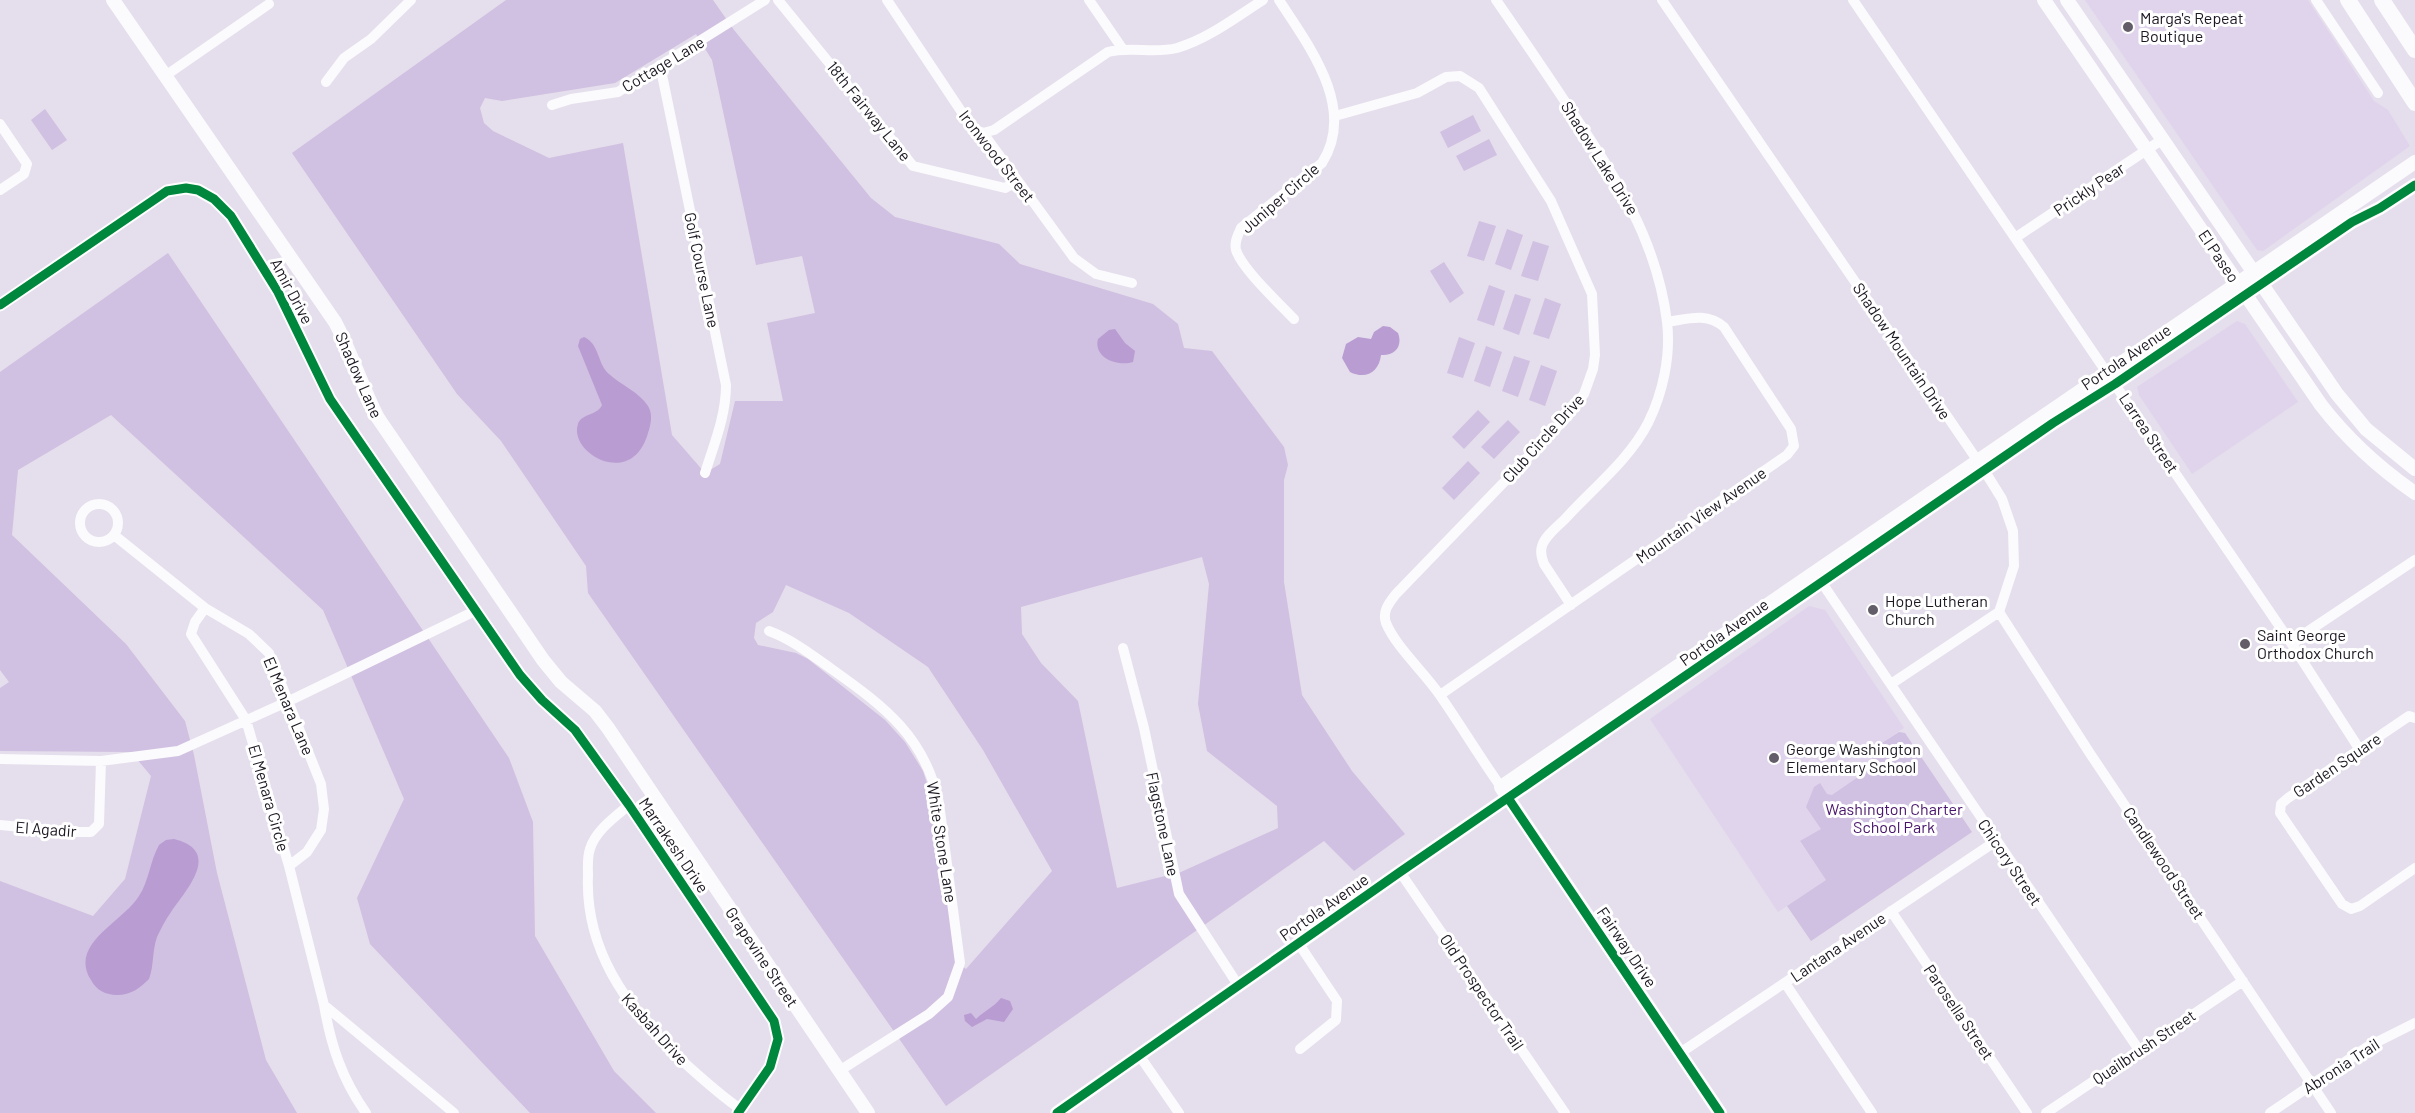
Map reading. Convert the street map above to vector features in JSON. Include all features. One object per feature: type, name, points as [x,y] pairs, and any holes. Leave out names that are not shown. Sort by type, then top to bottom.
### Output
[{"type":"main road","points":[[2348,0],[2415,103]]},
{"type":"main road","points":[[2382,0],[2415,50]]},
{"type":"street","name":"Shadow Lane","points":[[113,0],[335,322],[348,346],[366,396],[378,418],[543,660],[561,682],[595,711]]},
{"type":"street","points":[[326,82],[344,58],[371,39],[411,0]]},
{"type":"street","name":"Cottage Lane","points":[[552,105],[571,99],[618,92],[765,0]]},
{"type":"street","name":"18th Fairway Lane","points":[[778,0],[913,166],[1005,188],[1018,181]]},
{"type":"street","name":"Ironwood Street","points":[[886,0],[973,129],[982,133],[1074,258],[1096,274],[1132,283]]},
{"type":"street","points":[[1089,0],[1122,48]]},
{"type":"street","points":[[982,133],[994,130],[1108,52],[1122,48],[1153,51],[1177,48],[1220,27],[1263,0]]},
{"type":"street","name":"Juniper Circle","points":[[1280,0],[1322,72],[1335,116],[1335,133],[1330,150],[1322,163],[1241,228],[1236,238],[1236,249],[1243,263],[1294,319]]},
{"type":"street","name":"Shadow Lake Drive","points":[[1496,0],[1628,198],[1655,265],[1667,322],[1667,359],[1660,391],[1648,423],[1631,450],[1578,504],[1542,546],[1541,556],[1544,564],[1571,605]]},
{"type":"street","name":"Shadow Mountain Drive","points":[[1662,0],[2002,499],[2013,531],[2014,566],[1999,612]]},
{"type":"street","name":"Larrea Street","points":[[1852,0],[2294,646],[2360,750]]},
{"type":"street","name":"El Paseo","points":[[2044,0],[2146,150],[2249,283],[2366,429],[2415,469]]},
{"type":"street","name":"El Paseo","points":[[2067,0],[2238,250],[2263,321],[2321,405],[2352,443],[2415,493]]},
{"type":"street","points":[[2316,0],[2378,93]]},
{"type":"street","points":[[165,76],[269,4]]},
{"type":"street","name":"Golf Course Lane","points":[[660,65],[726,385],[723,419],[705,473]]},
{"type":"street","name":"Club Circle Drive","points":[[1335,116],[1418,93],[1446,77],[1460,76],[1479,88],[1551,201],[1592,294],[1595,355],[1589,385],[1584,394],[1565,418],[1387,604],[1386,623],[1440,695]]},
{"type":"street","points":[[0,124],[27,164],[24,174],[0,190]]},
{"type":"street","name":"Prickly Pear","points":[[2015,238],[2163,139]]},
{"type":"street","name":"Portola Avenue","points":[[1057,1113],[1400,872],[1504,793],[1981,465],[2053,423],[2111,378],[2249,283],[2415,162]]},
{"type":"street","name":"Portola Avenue","points":[[2313,237],[2415,185]]},
{"type":"street","name":"Amir Drive","points":[[0,304],[157,196],[175,189],[186,188],[198,190],[214,199],[231,216],[278,292],[330,399],[477,610]]},
{"type":"street","name":"Portola Avenue","points":[[2111,378],[2188,334],[2249,283]]},
{"type":"street","name":"Mountain View Avenue","points":[[1440,695],[1787,455],[1794,446],[1791,429],[1724,327],[1703,316],[1667,322]]},
{"type":"street","points":[[2321,405],[2335,407],[2351,423],[2366,429]]},
{"type":"street","name":"Portola Avenue","points":[[1504,793],[1822,583],[1981,465]]},
{"type":"street","name":"El Menara Lane","points":[[114,535],[206,608],[249,634],[269,653],[321,784],[324,809],[321,830],[307,852],[289,866]]},
{"type":"street","points":[[2294,646],[2298,638],[2415,561]]},
{"type":"street","name":"Chicory Street","points":[[1822,583],[2139,1050]]},
{"type":"street","name":"El Menara Circle","points":[[206,608],[195,622],[191,634],[246,720],[289,866],[324,1005],[331,1045],[352,1093],[366,1113]]},
{"type":"street","points":[[0,759],[101,761],[178,750],[289,701],[477,610]]},
{"type":"street","name":"Marrakesh Drive","points":[[477,610],[520,675],[542,700],[575,730],[629,805],[774,1021],[778,1039],[770,1067],[739,1110]]},
{"type":"street","points":[[1891,684],[1999,612]]},
{"type":"street","name":"Candlewood Street","points":[[1999,612],[2091,755],[2331,1113]]},
{"type":"street","name":"White Stone Lane","points":[[769,632],[788,638],[879,704],[903,727],[928,767],[939,803],[960,963],[948,996],[929,1014],[839,1071]]},
{"type":"street","name":"Flagstone Lane","points":[[1123,648],[1144,728],[1179,894],[1206,939],[1238,985]]},
{"type":"street","name":"Fairway Drive","points":[[1440,695],[1718,1112]]},
{"type":"street","name":"Grapevine Street","points":[[595,711],[868,1113]]},
{"type":"street","name":"Garden Square","points":[[2415,718],[2409,716],[2288,798],[2281,804],[2280,813],[2342,904],[2351,909],[2360,906],[2415,868]]},
{"type":"street","name":"El Agadir","points":[[0,825],[72,832],[91,831],[99,824],[101,761]]},
{"type":"street","name":"Kasbah Drive","points":[[629,805],[604,828],[590,849],[587,897],[593,931],[617,986],[631,1006],[714,1092],[739,1110]]},
{"type":"street","name":"Lantana Avenue","points":[[1680,1053],[1996,841]]},
{"type":"street","name":"Old Prospector Trail","points":[[1400,872],[1564,1113]]},
{"type":"street","name":"Parosella Street","points":[[1891,911],[2027,1113]]},
{"type":"street","points":[[1299,944],[1337,1001],[1336,1020],[1300,1049]]},
{"type":"street","name":"Quailbrush Street","points":[[2046,1113],[2243,981]]},
{"type":"street","points":[[1785,983],[1872,1113]]},
{"type":"street","points":[[324,1005],[454,1113]]},
{"type":"street","name":"Abronia Trail","points":[[2271,1113],[2367,1047],[2415,1023]]},
{"type":"street","points":[[1139,1054],[1179,1113]]},
{"type":"shaded area","points":[[2085,0],[2308,0],[2374,101],[2388,110],[2410,146],[2263,251],[2257,250]]},
{"type":"shaded area","points":[[2237,321],[2245,324],[2298,402],[2192,474],[2139,395],[2137,387]]},
{"type":"shaded area","points":[[1383,326],[1390,327],[1398,333],[1399,346],[1397,349],[1390,354],[1381,355],[1378,366],[1371,373],[1361,375],[1350,372],[1342,358],[1346,344],[1358,337],[1371,339],[1374,332]]},
{"type":"shaded area","points":[[1115,329],[1125,343],[1135,351],[1133,362],[1114,362],[1108,360],[1099,351],[1098,339],[1109,330]]},
{"type":"shaded area","points":[[584,337],[593,344],[605,370],[640,397],[650,409],[651,419],[648,433],[640,450],[629,460],[616,463],[603,461],[582,446],[577,435],[580,420],[600,409],[602,405],[578,346],[580,339]]},
{"type":"shaded area","name":"George Washington Elementary School","points":[[1809,606],[1825,610],[1904,728],[1874,748],[1871,768],[1832,796],[1828,794],[1821,829],[1800,842],[1826,880],[1778,912],[1650,719]]},
{"type":"shaded area","points":[[174,839],[189,845],[196,852],[199,862],[191,882],[157,937],[149,979],[139,988],[127,994],[105,993],[91,980],[86,967],[87,955],[100,934],[139,896],[159,845],[166,840]]},
{"type":"shaded area","points":[[1001,998],[1010,1001],[1013,1009],[1004,1022],[987,1019],[972,1027],[965,1021],[964,1015],[971,1013],[976,1019]]},
{"type":"green space","points":[[506,0],[713,0],[734,30],[871,198],[895,217],[999,244],[1020,264],[1153,304],[1178,324],[1184,348],[1212,351],[1284,447],[1288,465],[1284,480],[1284,582],[1302,695],[1352,771],[1405,834],[1354,871],[1324,841],[946,1106],[588,593],[586,566],[501,441],[457,394],[292,153]],"holes":[[[696,34],[712,60],[756,265],[802,256],[815,313],[767,323],[783,401],[735,401],[720,464],[705,473],[672,435],[623,143],[549,158],[493,131],[484,123],[480,108],[485,98],[502,101],[615,83]],[[1202,557],[1209,584],[1198,704],[1207,751],[1277,806],[1278,828],[1181,872],[1117,888],[1078,701],[1041,663],[1022,634],[1021,607]],[[786,585],[849,613],[928,667],[983,750],[1052,871],[966,969],[958,963],[934,805],[923,771],[905,742],[885,720],[808,659],[796,653],[758,645],[754,638],[756,623],[773,612]]]},
{"type":"green space","points":[[45,109],[67,140],[52,150],[31,120]]},
{"type":"green space","points":[[1473,115],[1481,131],[1448,148],[1440,132]]},
{"type":"green space","points":[[1489,139],[1497,155],[1464,171],[1456,156]]},
{"type":"green space","points":[[1479,221],[1496,226],[1484,261],[1467,256]]},
{"type":"green space","points":[[1507,229],[1523,235],[1511,270],[1495,264]]},
{"type":"green space","points":[[1533,241],[1549,246],[1538,281],[1521,276]]},
{"type":"green space","points":[[168,253],[509,758],[533,822],[535,936],[614,1071],[656,1113],[530,1113],[370,944],[357,898],[404,799],[323,610],[111,415],[18,470],[12,535],[126,644],[185,721],[194,755],[217,873],[266,1060],[297,1113],[0,1113],[0,881],[93,916],[125,879],[151,776],[131,752],[0,751],[0,688],[9,682],[0,670],[0,372]]},
{"type":"green space","points":[[1444,262],[1464,293],[1450,303],[1430,271]]},
{"type":"green space","points":[[1489,285],[1505,291],[1494,326],[1477,320]]},
{"type":"green space","points":[[1515,294],[1531,299],[1519,335],[1503,329]]},
{"type":"green space","points":[[1545,298],[1561,304],[1549,339],[1533,334]]},
{"type":"green space","points":[[1459,337],[1475,343],[1463,378],[1447,373]]},
{"type":"green space","points":[[1486,346],[1502,352],[1490,387],[1474,381]]},
{"type":"green space","points":[[1514,356],[1530,361],[1518,397],[1502,391]]},
{"type":"green space","points":[[1541,365],[1557,371],[1545,406],[1529,400]]},
{"type":"green space","points":[[1478,410],[1490,422],[1464,449],[1452,437]]},
{"type":"green space","points":[[1508,420],[1520,432],[1494,459],[1481,447]]},
{"type":"green space","points":[[1468,461],[1480,473],[1454,500],[1442,488]]},
{"type":"green space","name":"Washington Charter School Park","points":[[1899,732],[1905,733],[1972,832],[1811,941],[1787,906],[1826,880],[1800,841],[1821,829],[1806,807],[1814,787],[1820,783],[1827,794],[1832,795],[1871,768],[1874,748]]},
{"type":"cycle path","points":[[1057,1113],[1400,872],[2053,423],[2115,384],[2352,222],[2380,208],[2415,185]]},
{"type":"cycle path","points":[[0,305],[167,191],[186,188],[198,190],[214,199],[231,216],[278,292],[330,399],[520,675],[542,700],[575,730],[629,805],[774,1021],[778,1039],[770,1067],[738,1113]]},
{"type":"cycle path","points":[[1508,798],[1720,1113]]},
{"type":"place","name":"Marga's Repeat Boutique","points":[[2128,27]]},
{"type":"place","name":"Hope Lutheran Church","points":[[1873,610]]},
{"type":"place","name":"Saint George Orthodox Church","points":[[2245,644]]},
{"type":"place","name":"George Washington Elementary School","points":[[1774,758]]}]
